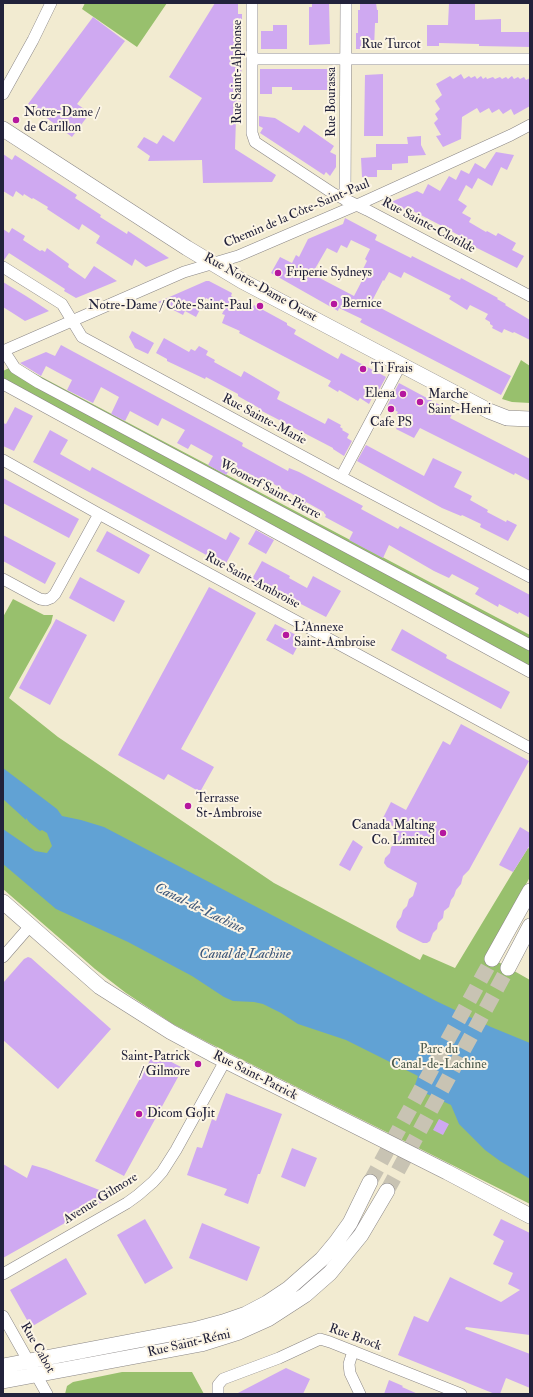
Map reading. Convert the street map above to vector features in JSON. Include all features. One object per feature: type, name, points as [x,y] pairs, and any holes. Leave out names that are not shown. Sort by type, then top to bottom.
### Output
[{"type":"main road","name":"Rue Notre-Dame Ouest","points":[[3,130],[242,281],[495,414],[514,419],[530,419]]},
{"type":"main road","points":[[492,959],[530,891]]},
{"type":"main road","name":"Rue Saint-Patrick","points":[[3,902],[80,971],[109,994],[176,1035],[447,1172],[530,1216]]},
{"type":"main road","points":[[508,968],[530,926]]},
{"type":"main road","name":"Rue Saint-Rémi","points":[[3,1366],[197,1329],[235,1319],[257,1308],[288,1289],[322,1259],[350,1223],[370,1182]]},
{"type":"main road","name":"Rue Saint-Rémi","points":[[3,1381],[206,1343],[239,1332],[268,1319],[305,1295],[330,1272],[361,1235],[387,1191]]},
{"type":"street","points":[[3,94],[33,40],[51,3]]},
{"type":"street","name":"Rue Saint-Alphonse","points":[[252,3],[253,141]]},
{"type":"street","name":"Rue Bourassa","points":[[345,200],[346,3]]},
{"type":"street","name":"Rue Turcot","points":[[252,59],[530,59]]},
{"type":"street","name":"Chemin de la Côte-Saint-Paul","points":[[4,351],[184,272],[238,256],[356,205],[530,125]]},
{"type":"street","name":"Chemin de la Côte-Saint-Paul","points":[[511,135],[530,135]]},
{"type":"street","name":"Rue Sainte-Clotilde","points":[[253,141],[345,200],[530,296]]},
{"type":"street","name":"Rue Sainte-Marie","points":[[3,267],[62,304],[82,337],[530,577]]},
{"type":"street","name":"Woonerf Saint-Pierre","points":[[4,351],[14,368],[39,382],[530,645]]},
{"type":"street","points":[[341,477],[400,364]]},
{"type":"street","points":[[3,384],[530,672]]},
{"type":"street","name":"Rue Saint-Ambroise","points":[[3,460],[99,514],[530,748]]},
{"type":"street","points":[[3,579],[40,600],[51,598],[55,594],[99,514]]},
{"type":"street","points":[[3,957],[30,926]]},
{"type":"street","name":"Avenue Gilmore","points":[[3,1274],[127,1203],[146,1189],[162,1172],[176,1150],[225,1061]]},
{"type":"street","name":"Rue Cabot","points":[[3,1316],[47,1394]]},
{"type":"street","name":"Rue Brock","points":[[218,1394],[218,1387],[223,1379],[279,1358],[318,1340],[326,1340],[461,1394]]},
{"type":"street","points":[[353,1351],[349,1364],[350,1373],[360,1394]]},
{"type":"green space","points":[[85,3],[167,3],[137,47],[82,9]]},
{"type":"green space","points":[[521,360],[530,366],[530,403],[512,402],[502,399]]},
{"type":"green space","points":[[17,364],[530,635],[530,677],[3,390],[3,371]]},
{"type":"green space","name":"Parc du Canal-de-Lachine","points":[[13,599],[44,615],[53,615],[51,623],[9,698],[58,737],[274,883],[420,960],[423,954],[455,968],[528,848],[530,849],[530,877],[486,955],[530,980],[530,1204],[173,1024],[126,993],[95,969],[3,889],[3,617]]},
{"type":"green space","points":[[122,1372],[192,1372],[204,1394],[65,1394],[67,1386],[73,1382]]},
{"type":"water","name":"Canal de Lachine","points":[[3,768],[57,809],[62,816],[104,827],[436,1001],[491,1027],[530,1043],[530,1179],[485,1150],[459,1124],[451,1105],[414,1088],[418,1076],[346,1040],[298,1024],[263,1004],[233,1001],[224,997],[192,976],[128,942],[56,909],[3,864],[3,829],[35,851],[47,853],[52,846],[47,833],[42,830],[40,831],[3,799]]},
{"type":"building","points":[[215,3],[238,3],[238,14],[242,14],[241,119],[236,119],[235,149],[276,175],[272,182],[203,183],[202,160],[148,161],[150,156],[137,147],[144,137],[157,144],[163,135],[174,142],[202,98],[169,77]]},
{"type":"building","points":[[312,3],[329,3],[330,44],[309,45],[309,7],[312,7]]},
{"type":"building","points":[[360,3],[376,3],[378,10],[378,23],[375,23],[374,49],[356,49],[358,10],[360,10]]},
{"type":"building","points":[[449,3],[475,3],[475,20],[501,19],[501,32],[530,32],[530,47],[479,46],[479,44],[439,43],[439,46],[427,46],[427,25],[448,25]]},
{"type":"building","points":[[93,17],[125,41],[77,104],[90,113],[72,137],[28,104]]},
{"type":"building","points":[[273,25],[287,25],[287,49],[261,49],[261,31],[273,31]]},
{"type":"building","points":[[260,69],[336,69],[337,90],[292,90],[292,87],[272,87],[272,94],[260,94]]},
{"type":"building","points":[[383,74],[383,136],[364,136],[365,75]]},
{"type":"building","points":[[461,74],[464,79],[469,76],[471,78],[475,76],[477,79],[481,76],[483,79],[486,77],[487,79],[493,77],[495,79],[500,77],[502,79],[506,77],[508,79],[512,76],[514,79],[524,77],[526,80],[530,78],[530,106],[514,115],[511,109],[503,114],[499,109],[492,113],[489,108],[480,113],[477,108],[462,117],[461,139],[443,147],[436,136],[441,135],[434,123],[438,119],[435,114],[440,109],[435,101],[442,95],[436,84],[450,76],[453,79]]},
{"type":"building","points":[[259,116],[275,118],[299,133],[304,125],[334,146],[330,152],[336,155],[336,167],[330,176],[326,172],[324,175],[260,133],[263,128],[259,126]]},
{"type":"building","points":[[421,136],[421,145],[426,155],[408,156],[408,163],[392,164],[392,170],[377,170],[377,177],[362,177],[361,158],[376,157],[376,144],[408,144],[407,137]]},
{"type":"building","points":[[496,152],[514,155],[507,170],[501,167],[492,186],[478,178],[472,189],[466,185],[458,200],[467,206],[462,213],[471,218],[469,222],[486,232],[487,231],[496,236],[498,233],[516,243],[512,250],[524,256],[517,268],[459,239],[460,236],[442,226],[411,210],[410,212],[391,202],[417,191],[423,194],[428,184],[440,191],[449,176],[456,180],[461,170],[469,174],[475,163],[485,169]]},
{"type":"building","points":[[3,154],[12,160],[15,155],[77,195],[75,198],[101,215],[100,217],[127,234],[128,231],[169,258],[146,267],[135,259],[132,266],[96,243],[100,236],[82,224],[79,230],[33,198],[32,199],[24,194],[23,196],[16,191],[13,197],[3,191]]},
{"type":"building","points":[[345,218],[377,235],[375,240],[411,258],[412,256],[460,280],[461,278],[498,298],[497,299],[506,304],[505,305],[530,320],[530,340],[504,329],[502,333],[492,328],[493,326],[490,322],[485,319],[488,314],[470,305],[467,310],[449,299],[451,296],[404,272],[401,278],[389,272],[371,303],[511,376],[501,395],[360,322],[362,319],[339,308],[338,311],[271,273],[280,257],[292,263],[296,255],[299,257],[308,239],[343,224]],"holes":[[[351,240],[370,249],[365,259],[367,261],[363,269],[367,271],[354,296],[312,274],[327,248],[337,253],[341,245],[347,248]]]},
{"type":"building","points":[[12,228],[25,236],[23,240],[40,251],[42,250],[45,252],[47,248],[69,264],[68,267],[85,279],[94,266],[117,281],[76,298],[64,291],[65,289],[9,253],[3,260],[3,229],[9,233]]},
{"type":"building","points":[[209,281],[232,293],[231,296],[253,308],[254,305],[287,323],[287,325],[296,330],[294,334],[338,359],[341,353],[386,377],[374,399],[372,398],[369,404],[360,398],[358,401],[339,390],[338,392],[328,386],[331,381],[239,333],[240,331],[222,323],[225,315],[222,314],[225,308],[206,298],[196,317],[185,311],[183,315],[158,302]]},
{"type":"building","points":[[3,282],[49,311],[25,321],[3,307]]},
{"type":"building","points":[[132,331],[154,343],[148,354],[135,348],[129,337]]},
{"type":"building","points":[[164,338],[189,352],[191,349],[195,351],[199,346],[208,351],[206,355],[215,360],[214,362],[241,377],[244,371],[280,392],[277,399],[325,424],[328,418],[341,425],[340,427],[343,429],[342,430],[349,434],[347,438],[352,441],[344,456],[333,448],[258,409],[259,408],[238,396],[238,394],[206,377],[205,379],[167,361],[167,359],[156,353]]},
{"type":"building","points":[[61,345],[243,443],[242,446],[288,471],[289,468],[299,472],[363,506],[361,509],[398,529],[400,526],[530,595],[530,618],[519,612],[518,614],[499,604],[498,607],[475,594],[479,588],[452,574],[449,578],[434,571],[389,545],[383,558],[349,540],[353,532],[325,517],[326,515],[324,512],[306,502],[305,505],[296,500],[297,498],[292,494],[261,477],[259,480],[250,474],[248,477],[231,467],[226,475],[208,465],[213,456],[191,444],[188,449],[177,443],[185,430],[162,418],[158,426],[130,411],[125,421],[111,414],[119,397],[101,387],[93,403],[67,390],[72,380],[46,366],[41,376],[20,363],[46,352],[55,356]]},
{"type":"building","points":[[399,383],[453,412],[450,418],[530,459],[530,481],[515,473],[514,475],[420,428],[414,438],[396,429],[401,418],[396,415],[398,412],[387,406]]},
{"type":"building","points":[[15,407],[33,416],[14,451],[3,446],[3,423],[6,424]]},
{"type":"building","points":[[50,430],[68,440],[60,454],[90,471],[92,467],[226,540],[230,532],[240,538],[225,565],[33,462]]},
{"type":"building","points":[[366,445],[424,476],[433,458],[462,472],[454,487],[472,496],[470,500],[488,510],[487,512],[506,522],[507,520],[517,525],[508,541],[480,527],[481,524],[442,508],[357,461]]},
{"type":"building","points":[[3,478],[79,519],[69,538],[3,503]]},
{"type":"building","points":[[256,530],[274,540],[266,554],[248,544]]},
{"type":"building","points":[[107,531],[150,555],[139,574],[96,551]]},
{"type":"building","points":[[3,535],[56,563],[45,584],[3,561]]},
{"type":"building","points":[[262,561],[290,576],[289,578],[307,588],[313,576],[341,591],[326,617],[299,603],[298,604],[252,579]]},
{"type":"building","points":[[80,577],[125,601],[114,622],[69,598]]},
{"type":"building","points":[[209,587],[256,613],[181,749],[214,767],[200,792],[168,774],[164,780],[118,755]]},
{"type":"building","points":[[56,619],[87,635],[50,705],[19,688]]},
{"type":"building","points":[[275,624],[302,638],[293,655],[266,640]]},
{"type":"building","points":[[402,629],[447,655],[446,658],[510,692],[501,709],[391,650]]},
{"type":"building","name":"Canada Malting Co. Limited","points":[[461,724],[529,761],[469,870],[463,876],[461,884],[456,890],[449,907],[444,911],[443,918],[438,923],[437,929],[433,933],[430,941],[423,943],[399,931],[396,927],[409,899],[413,896],[417,883],[387,867],[384,863],[385,858],[390,853],[391,847],[396,843],[398,834],[396,832],[398,829],[382,820],[391,802],[406,810],[443,741],[450,745]]},
{"type":"building","points":[[520,827],[530,833],[530,845],[513,872],[499,865]]},
{"type":"building","points":[[353,840],[363,847],[350,871],[339,865]]},
{"type":"building","points":[[28,957],[31,958],[111,1029],[58,1089],[3,1040],[3,983],[24,959]]},
{"type":"building","name":"Dicom GoJit","points":[[154,1053],[183,1068],[124,1176],[95,1161]]},
{"type":"building","points":[[226,1093],[282,1114],[260,1174],[258,1174],[248,1204],[224,1195],[227,1189],[187,1175],[197,1147],[202,1148],[212,1119],[216,1121]]},
{"type":"building","points":[[439,1119],[449,1124],[443,1135],[433,1130]]},
{"type":"building","points":[[292,1148],[317,1158],[305,1187],[281,1177]]},
{"type":"building","points":[[3,1164],[27,1178],[32,1165],[107,1193],[104,1201],[3,1258]]},
{"type":"building","points":[[145,1219],[173,1268],[145,1284],[117,1235]]},
{"type":"building","points":[[501,1219],[530,1233],[530,1335],[466,1327],[465,1329],[530,1354],[530,1388],[506,1378],[500,1394],[495,1394],[398,1355],[414,1316],[428,1322],[450,1277],[501,1302],[520,1290],[508,1284],[513,1273],[493,1264],[504,1241],[493,1235]]},
{"type":"building","points":[[202,1223],[260,1247],[247,1281],[189,1258]]},
{"type":"building","points":[[66,1258],[87,1294],[31,1327],[10,1290]]},
{"type":"building","points":[[286,1368],[310,1379],[303,1394],[236,1394]]},
{"type":"building","points":[[389,1380],[403,1386],[402,1387],[418,1394],[384,1394]]},
{"type":"tunnel","points":[[370,1182],[492,959]]},
{"type":"tunnel","points":[[387,1191],[508,968]]},
{"type":"place","name":"Notre-Dame / de Carillon","points":[[16,120]]},
{"type":"place","name":"Friperie Sydneys","points":[[278,273]]},
{"type":"place","name":"Bernice","points":[[334,304]]},
{"type":"place","name":"Notre-Dame / Côte-Saint-Paul","points":[[260,306]]},
{"type":"place","name":"Ti Frais","points":[[363,369]]},
{"type":"place","name":"Elena","points":[[403,394]]},
{"type":"place","name":"Marche Saint-Henri","points":[[420,402]]},
{"type":"place","name":"Cafe PS","points":[[391,409]]},
{"type":"place","name":"L'Annexe Saint-Ambroise","points":[[286,635]]},
{"type":"place","name":"Terrasse St-Ambroise","points":[[188,806]]},
{"type":"place","name":"Canada Malting Co. Limited","points":[[443,833]]},
{"type":"place","name":"Saint-Patrick / Gilmore","points":[[198,1064]]},
{"type":"place","name":"Dicom GoJit","points":[[139,1114]]},
{"type":"water label","name":"Canal-de-Lachine","points":[[199,909]]}]
